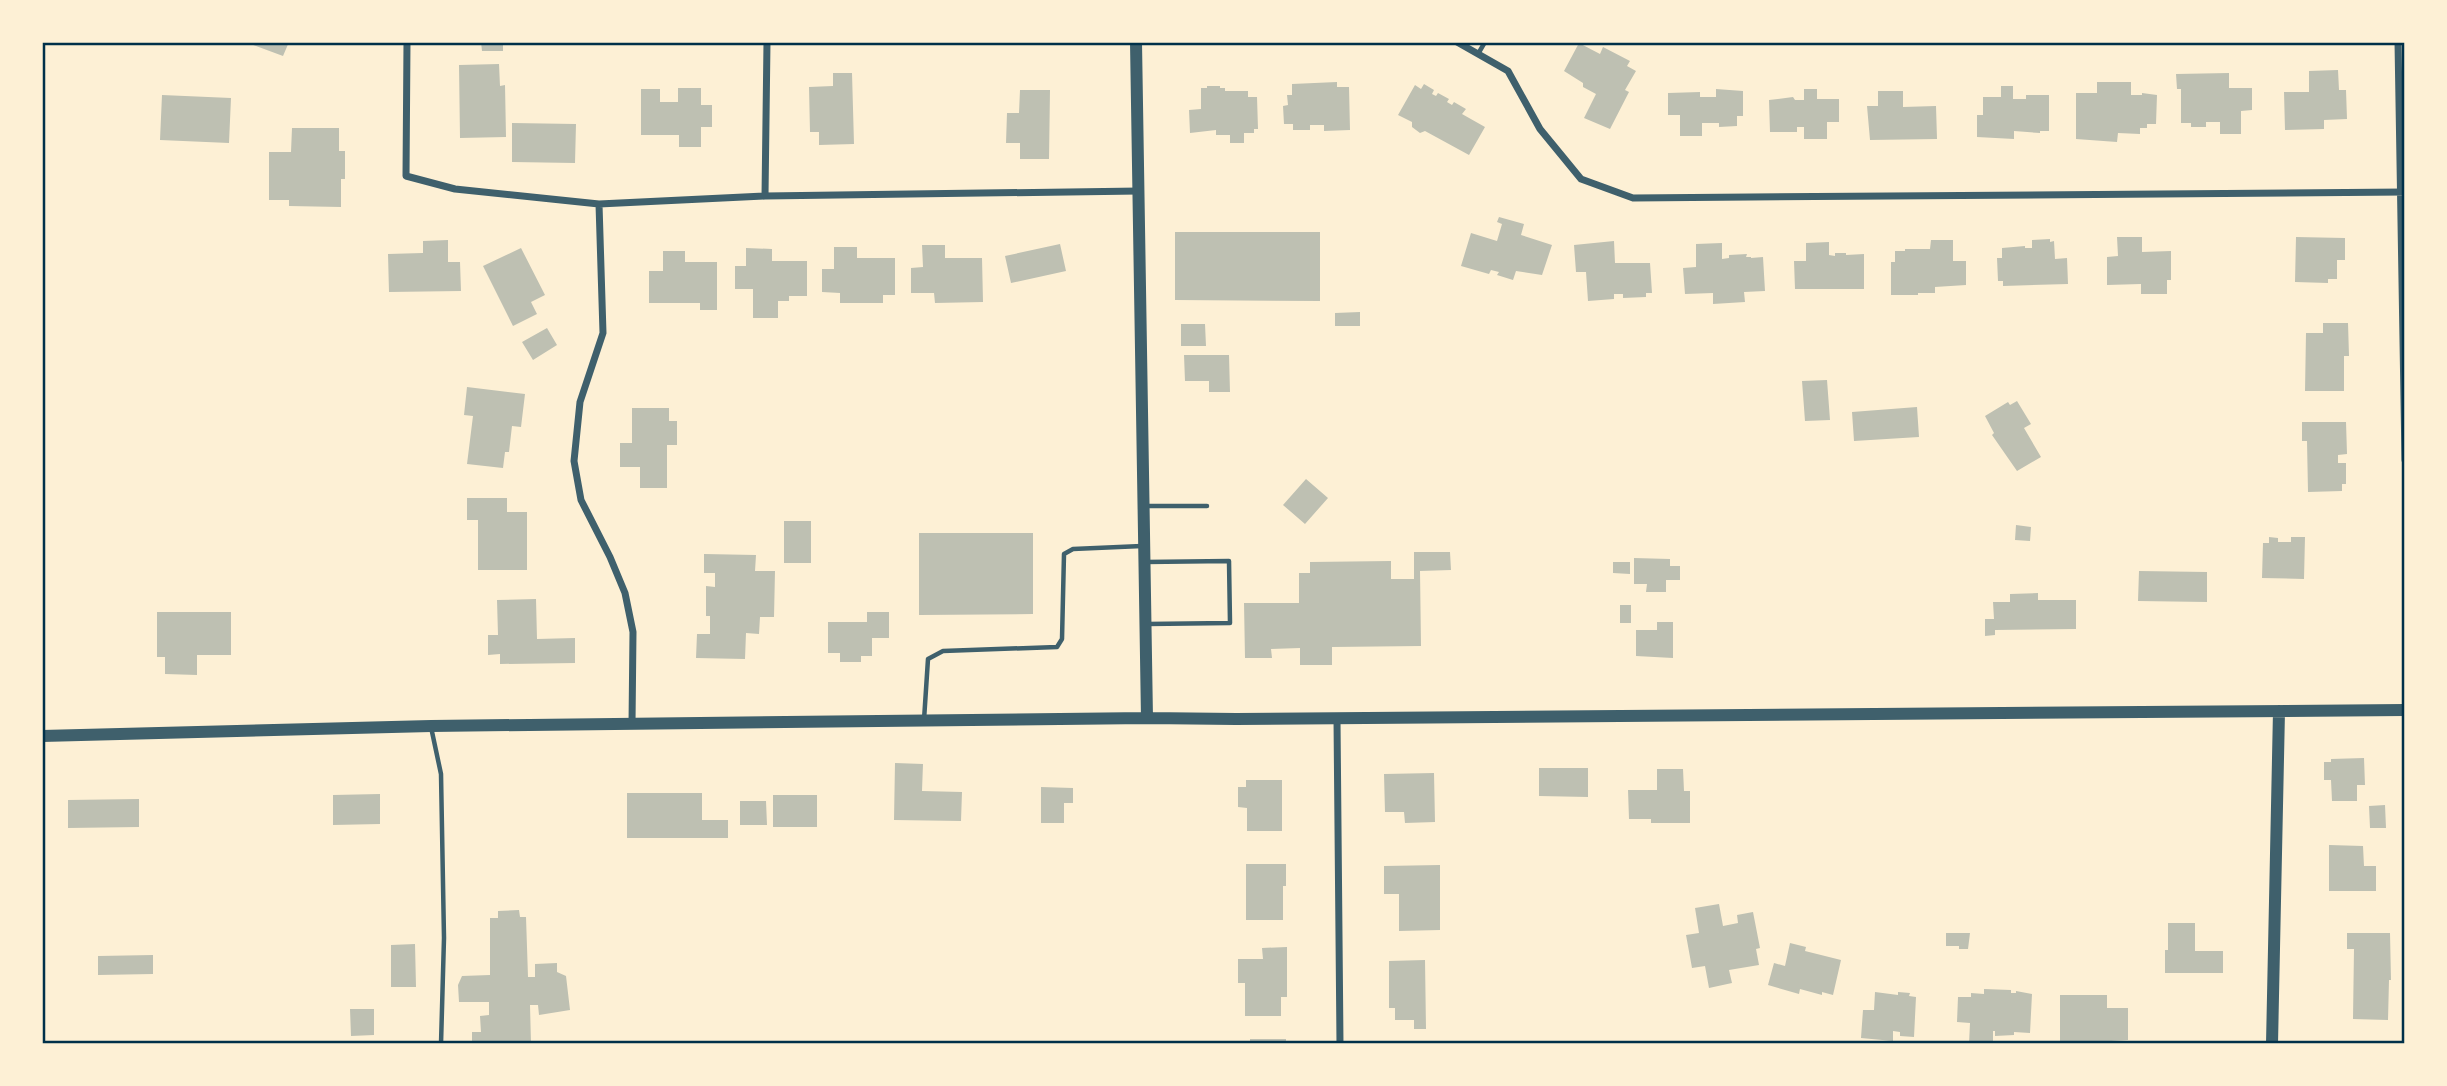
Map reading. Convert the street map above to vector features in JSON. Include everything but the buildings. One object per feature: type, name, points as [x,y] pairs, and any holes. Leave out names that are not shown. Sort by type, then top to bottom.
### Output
[{"type":"street","points":[[407,42],[406,176],[454,189],[599,204],[765,196],[1139,191]]},
{"type":"street","points":[[765,196],[768,42]]},
{"type":"street","points":[[1136,42],[1147,718]]},
{"type":"street","points":[[1457,42],[1508,71],[1539,129],[1581,179],[1633,198],[2402,192]]},
{"type":"street","points":[[2398,42],[2405,460]]},
{"type":"street","points":[[599,204],[603,333],[580,402],[574,461],[580,500],[610,556],[625,593],[633,632],[632,724]]},
{"type":"street","points":[[42,736],[431,726],[924,720],[2405,710]]},
{"type":"street","points":[[2272,1044],[2279,711]]},
{"type":"street","points":[[1337,719],[1340,1044]]},
{"type":"lane","points":[[1478,54],[1485,42]]},
{"type":"lane","points":[[1144,506],[1207,506]]},
{"type":"lane","points":[[924,720],[928,659],[943,651],[1057,647],[1062,639],[1064,554],[1073,549],[1144,546]]},
{"type":"lane","points":[[1145,562],[1229,561],[1230,623],[1146,624]]},
{"type":"lane","points":[[431,726],[441,774],[444,938],[440,1044]]}]
